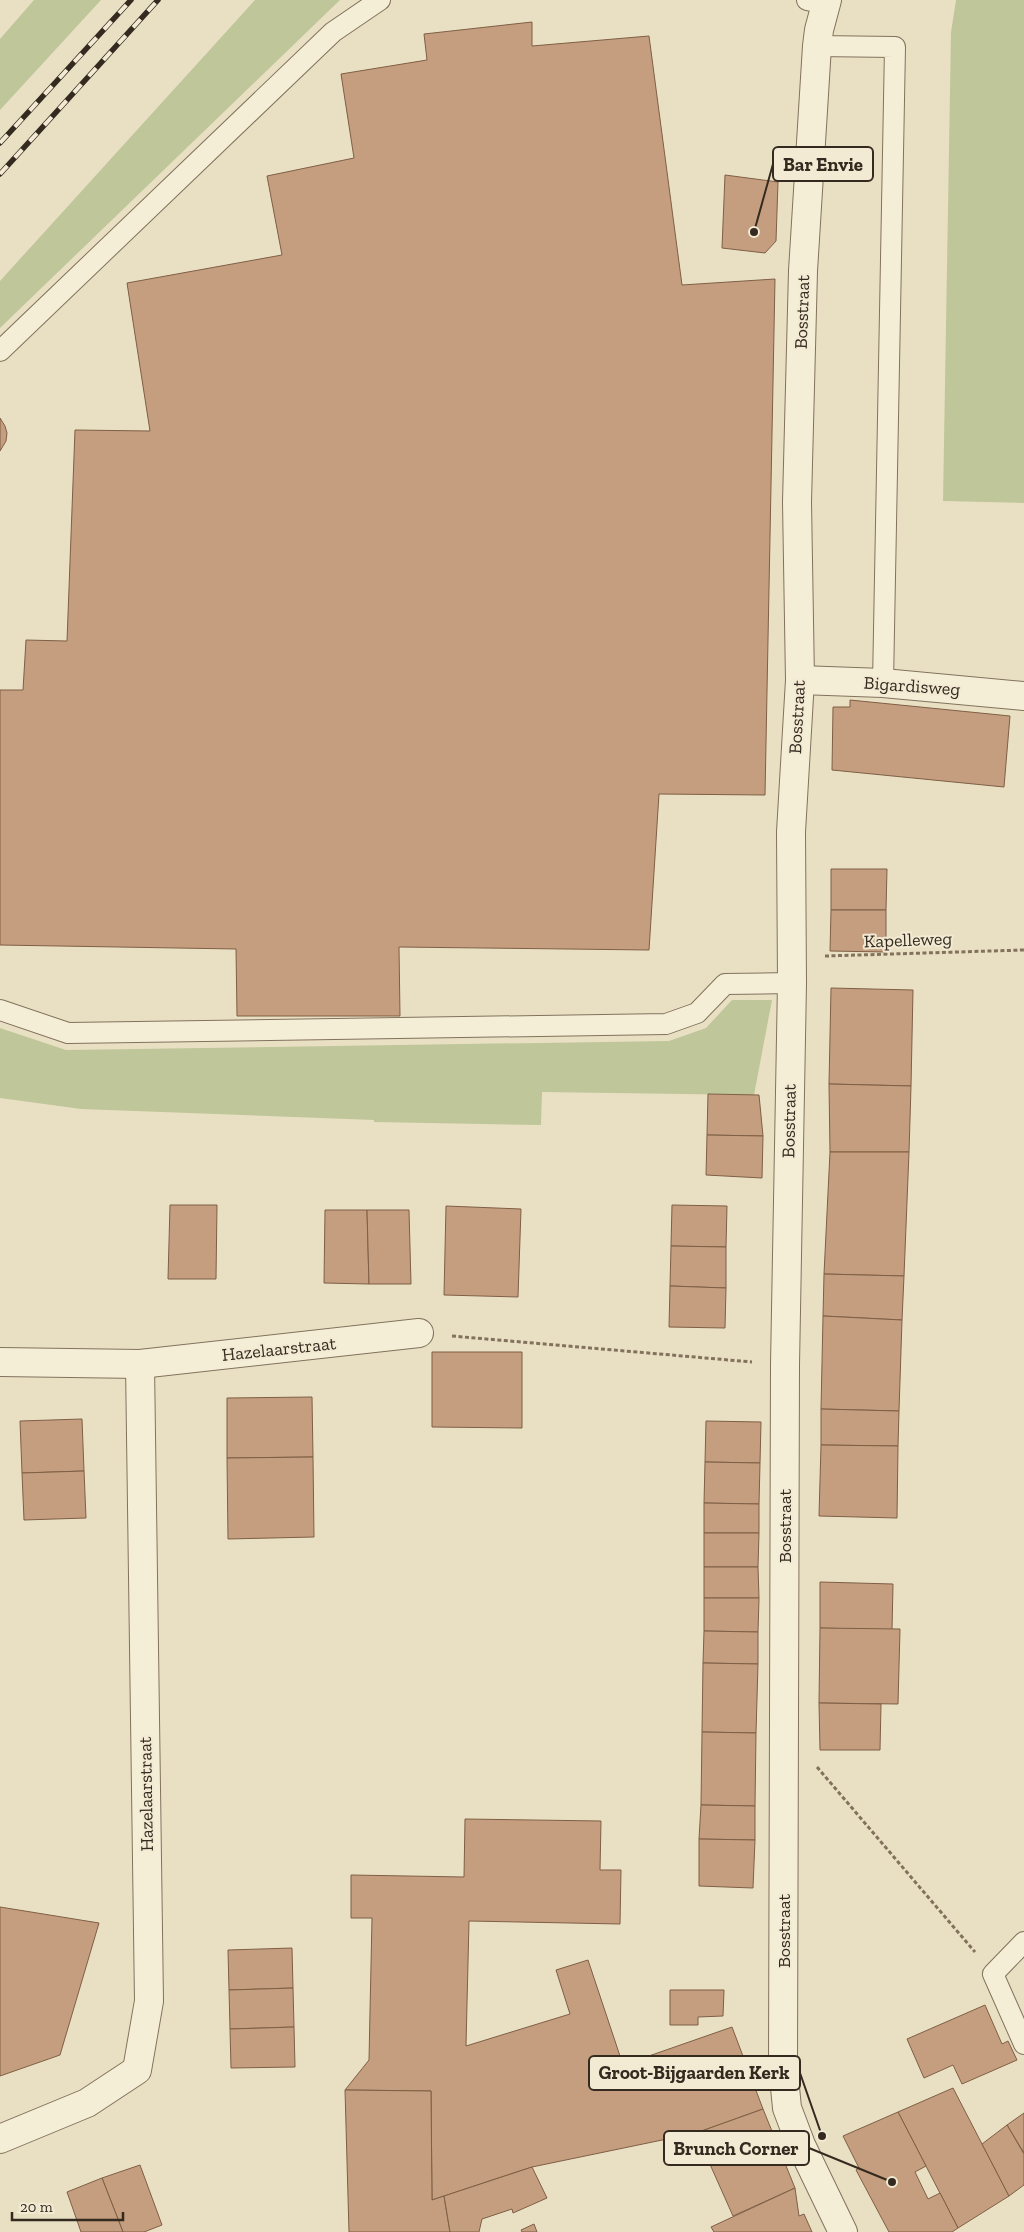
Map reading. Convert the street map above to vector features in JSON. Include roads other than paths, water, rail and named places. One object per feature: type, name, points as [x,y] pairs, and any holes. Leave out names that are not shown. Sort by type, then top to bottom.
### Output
[{"type":"street","name":"Bosstraat","points":[[820,1],[803,280],[797,502],[800,680],[792,832],[792,970],[785,1365],[783,2067],[786,2108],[801,2145],[843,2232]]},
{"type":"street","name":"Bigardisweg","points":[[800,680],[883,683],[1024,696]]},
{"type":"street","name":"Hazelaarstraat","points":[[0,1362],[140,1364],[419,1333]]},
{"type":"street","name":"Hazelaarstraat","points":[[0,2139],[87,2103],[137,2070],[149,2001],[140,1364]]},
{"type":"lane","points":[[0,351],[333,32],[380,0]]},
{"type":"lane","points":[[817,46],[895,47],[883,683]]},
{"type":"lane","points":[[0,1010],[68,1033],[666,1024],[697,1013],[724,984],[792,970]]},
{"type":"lane","points":[[1024,1942],[993,1974],[1024,2044]]},
{"type":"railway","points":[[0,143],[131,0]]},
{"type":"railway","points":[[0,174],[158,0]]},
{"type":"place","name":"Bar Envie","points":[[754,232]]},
{"type":"place","name":"Groot-Bijgaarden Kerk","points":[[822,2136]]},
{"type":"place","name":"Brunch Corner","points":[[892,2182]]}]
